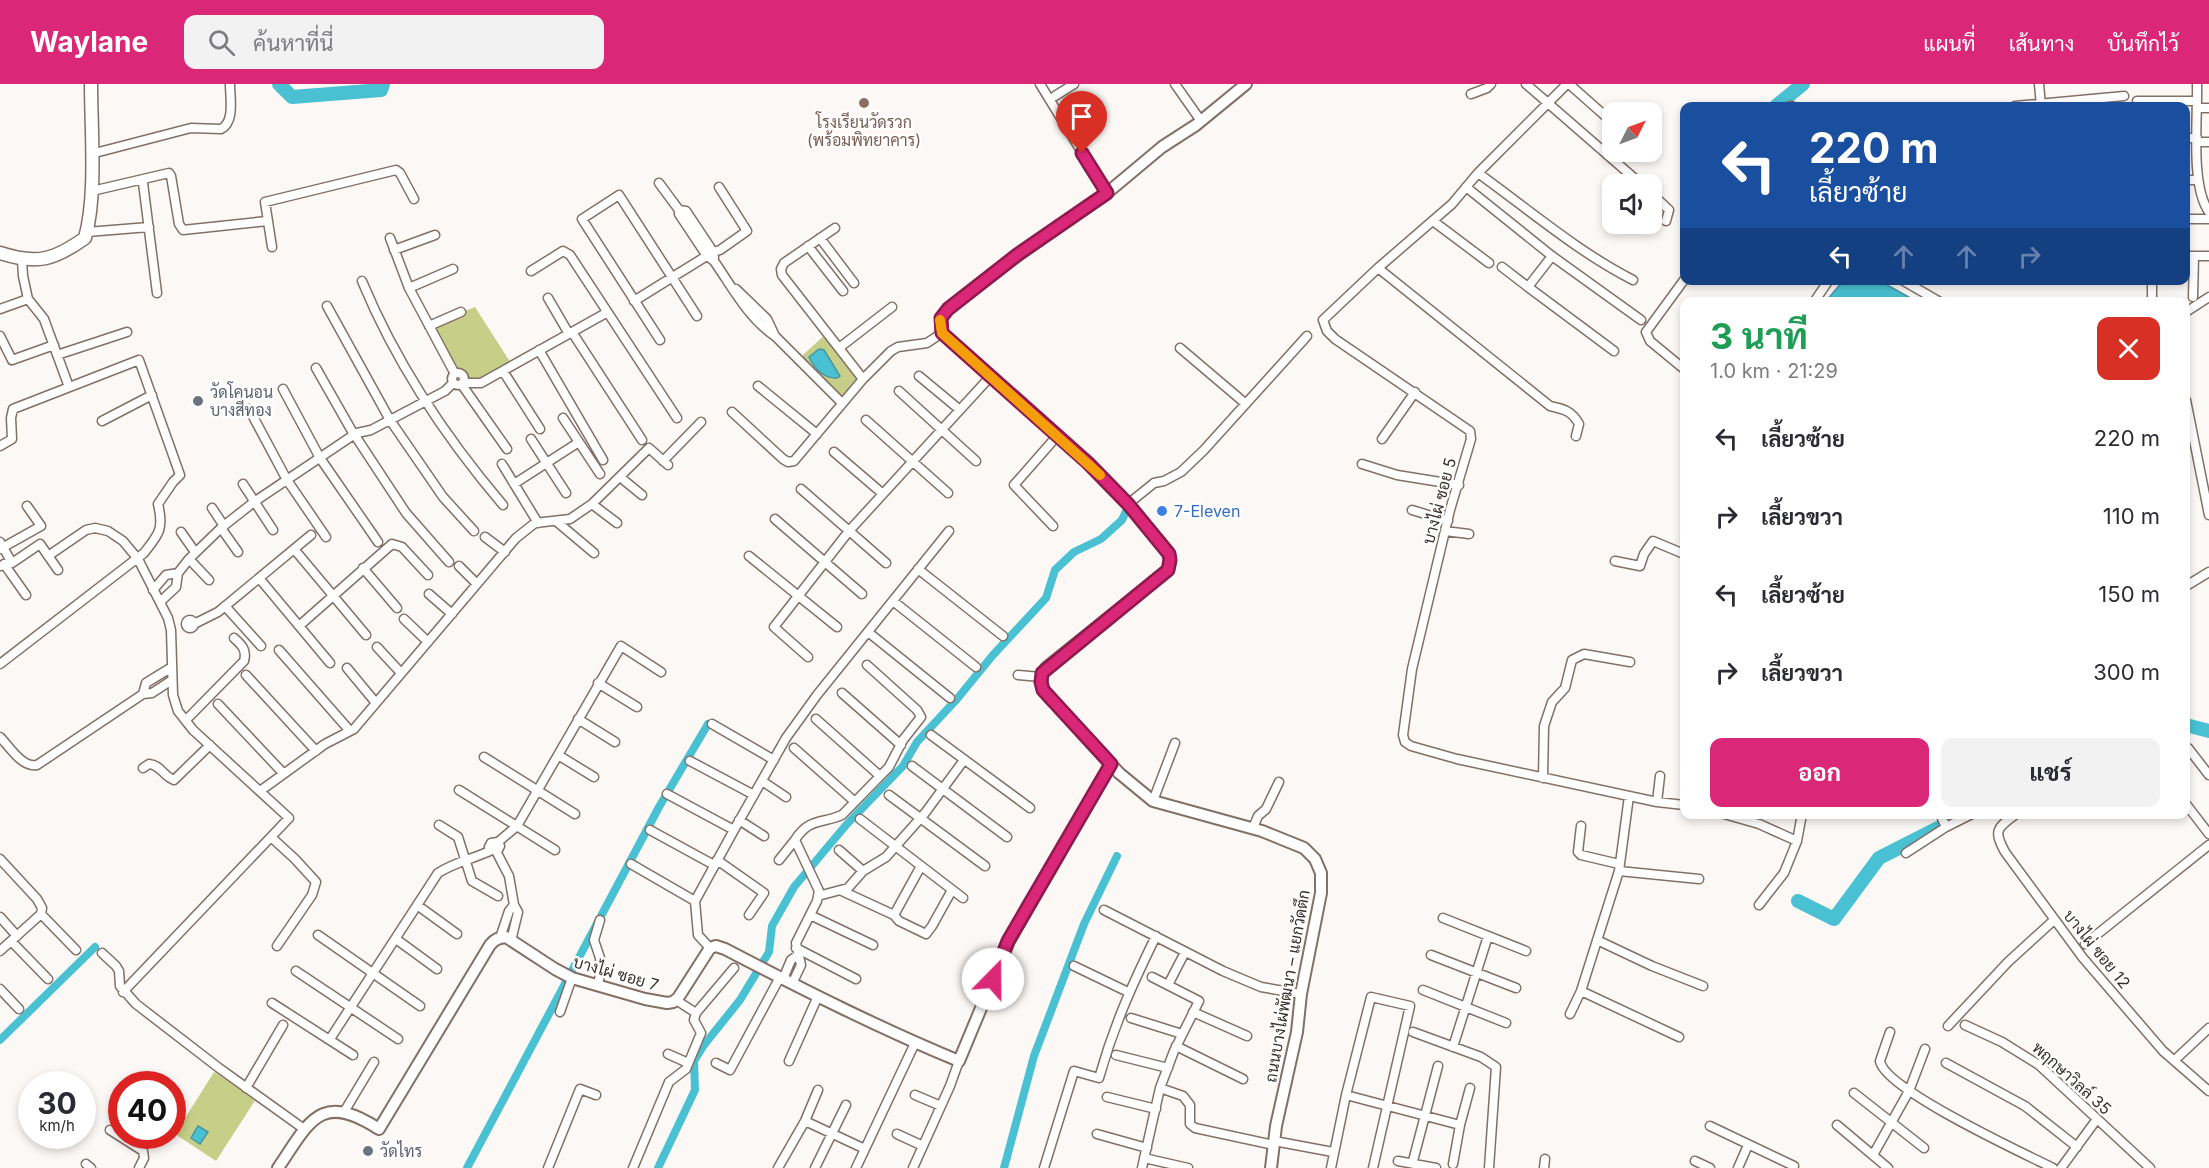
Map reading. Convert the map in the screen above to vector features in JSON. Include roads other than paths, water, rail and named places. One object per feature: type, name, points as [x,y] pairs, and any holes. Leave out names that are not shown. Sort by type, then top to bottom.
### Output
[{"type":"main road","points":[[0,253],[22,260],[39,259],[56,255],[85,238],[92,190],[91,84]]},
{"type":"street","points":[[91,154],[191,128],[221,129],[225,127],[230,115],[230,84]]},
{"type":"street","points":[[1040,84],[1107,193]]},
{"type":"street","points":[[1055,96],[1074,84]]},
{"type":"street","points":[[1175,84],[1201,121]]},
{"type":"street","points":[[1018,675],[1041,677],[1046,668],[1168,570],[1169,554],[1128,504],[1088,463],[942,333],[941,318],[948,309],[1017,255],[1107,193],[1162,147],[1201,121],[1246,84]]},
{"type":"street","points":[[1472,94],[1491,84]]},
{"type":"street","points":[[1526,84],[1629,174]]},
{"type":"street","points":[[1576,436],[1579,424],[1575,416],[1566,409],[1550,406],[1378,268],[1452,204],[1478,172],[1568,84],[1602,113]]},
{"type":"street","points":[[2039,84],[2041,102]]},
{"type":"street","points":[[2197,84],[2197,180],[2202,202],[2209,212]]},
{"type":"street","points":[[2074,102],[2124,96]]},
{"type":"street","points":[[2137,101],[2157,102]]},
{"type":"street","points":[[2190,104],[2209,108]]},
{"type":"street","points":[[2190,139],[2209,142]]},
{"type":"street","points":[[272,247],[265,202],[396,170],[400,173],[414,200]]},
{"type":"street","points":[[1478,172],[1616,272],[1633,280]]},
{"type":"street","points":[[92,190],[169,173],[179,224],[183,230],[267,221]]},
{"type":"street","points":[[2190,180],[2197,180]]},
{"type":"street","points":[[143,183],[157,292]]},
{"type":"street","points":[[659,183],[752,316],[842,404]]},
{"type":"street","points":[[634,301],[711,256],[747,231],[719,187]]},
{"type":"street","points":[[1466,187],[1552,256],[1641,320]]},
{"type":"street","points":[[660,340],[582,219],[619,195],[697,316]]},
{"type":"street","points":[[1662,203],[1669,210],[1666,221]]},
{"type":"street","points":[[2190,219],[2209,219]]},
{"type":"street","points":[[1433,221],[1489,263]]},
{"type":"street","points":[[87,232],[148,227]]},
{"type":"street","points":[[835,228],[784,263],[781,269],[782,275],[863,379]]},
{"type":"street","points":[[394,250],[435,235]]},
{"type":"street","points":[[390,238],[409,288],[458,381],[507,449]]},
{"type":"street","points":[[820,238],[854,283]]},
{"type":"street","points":[[808,246],[843,291]]},
{"type":"street","points":[[531,271],[563,251],[570,255],[676,418]]},
{"type":"street","points":[[1528,287],[1552,256]]},
{"type":"street","points":[[2190,256],[2209,256]]},
{"type":"street","points":[[22,260],[28,299],[44,320],[69,387]]},
{"type":"street","points":[[2190,266],[2193,297]]},
{"type":"street","points":[[1502,267],[1614,351]]},
{"type":"street","name":"บางไผ่ ซอย 5","points":[[1378,268],[1323,320],[1327,331],[1470,431],[1472,439],[1445,531],[1412,669],[1403,735],[1405,742],[1411,746],[1457,759],[1543,778]]},
{"type":"street","points":[[409,288],[453,269]]},
{"type":"street","points":[[362,281],[373,307],[425,402],[474,471],[503,505]]},
{"type":"street","points":[[1680,285],[1646,332],[1650,341],[1680,366]]},
{"type":"street","points":[[1917,285],[1933,297]]},
{"type":"street","points":[[548,297],[642,440]]},
{"type":"street","points":[[2190,309],[2209,297]]},
{"type":"street","points":[[0,309],[28,299]]},
{"type":"street","points":[[327,306],[390,420],[443,497],[474,531]]},
{"type":"street","points":[[839,348],[892,307]]},
{"type":"street","points":[[429,326],[461,312]]},
{"type":"street","points":[[160,602],[176,587],[178,573],[189,559],[222,527],[254,502],[355,435],[371,430],[446,391],[458,381],[481,383],[606,313]]},
{"type":"street","points":[[57,355],[127,332]]},
{"type":"street","points":[[732,412],[788,462],[794,461],[863,379],[891,351],[898,347],[927,343],[942,333]]},
{"type":"street","points":[[0,336],[12,360],[54,345]]},
{"type":"street","points":[[1128,504],[1154,483],[1164,481],[1181,472],[1307,336]]},
{"type":"street","points":[[1180,348],[1245,404]]},
{"type":"street","points":[[539,350],[603,460]]},
{"type":"street","points":[[0,446],[12,439],[13,409],[139,360],[180,475],[158,504],[162,525],[159,534],[138,559],[0,664]]},
{"type":"street","points":[[316,368],[355,435],[406,513],[449,562]]},
{"type":"street","points":[[503,371],[540,429]]},
{"type":"street","points":[[919,376],[960,410]]},
{"type":"street","points":[[808,657],[774,627],[849,531],[990,377]]},
{"type":"street","points":[[758,386],[816,434]]},
{"type":"street","points":[[283,389],[320,458],[378,542]]},
{"type":"street","points":[[899,391],[976,461]]},
{"type":"street","points":[[1382,439],[1415,392]]},
{"type":"street","points":[[102,421],[152,395]]},
{"type":"street","points":[[249,409],[287,480],[326,537]]},
{"type":"street","points":[[562,418],[600,474]]},
{"type":"street","points":[[866,420],[948,493]]},
{"type":"street","points":[[2190,420],[2209,515]]},
{"type":"street","points":[[260,791],[316,751],[354,729],[516,538],[538,523],[570,519],[592,504],[649,448],[665,463],[701,423]]},
{"type":"street","points":[[1053,526],[1014,485],[1057,436]]},
{"type":"street","points":[[531,439],[566,493]]},
{"type":"street","points":[[514,484],[579,442]]},
{"type":"street","points":[[834,452],[883,494]]},
{"type":"street","points":[[502,464],[538,523]]},
{"type":"street","points":[[1362,464],[1397,475],[1459,485]]},
{"type":"street","points":[[620,477],[642,495]]},
{"type":"street","points":[[243,484],[273,530]]},
{"type":"street","points":[[801,489],[886,563]]},
{"type":"street","points":[[592,504],[617,523]]},
{"type":"street","points":[[26,595],[5,564],[1,546],[41,526],[27,506]]},
{"type":"street","points":[[212,508],[238,552]]},
{"type":"street","points":[[1412,510],[1448,521]]},
{"type":"street","points":[[775,519],[862,594]]},
{"type":"street","points":[[556,521],[594,553]]},
{"type":"street","points":[[48,556],[86,530],[95,528],[108,531],[123,541],[138,559],[160,602],[171,630],[173,696],[178,711],[210,745],[289,818],[123,992]]},
{"type":"street","points":[[949,531],[817,695],[786,738],[696,901],[698,935],[711,948],[716,946],[725,949],[915,1043],[959,1061]]},
{"type":"street","points":[[1445,531],[1469,534]]},
{"type":"street","points":[[181,532],[195,552]]},
{"type":"street","points":[[171,630],[190,625],[225,606],[311,535]]},
{"type":"street","points":[[485,537],[505,552]]},
{"type":"street","points":[[1615,561],[1640,566],[1644,554],[1653,541],[1680,552]]},
{"type":"street","points":[[5,564],[40,544],[58,570]]},
{"type":"street","points":[[299,626],[392,544],[402,547],[428,575]]},
{"type":"street","points":[[294,549],[366,635]]},
{"type":"street","points":[[748,556],[837,627]]},
{"type":"street","points":[[189,559],[209,580]]},
{"type":"street","points":[[459,566],[477,584]]},
{"type":"street","points":[[363,568],[397,608]]},
{"type":"street","points":[[918,569],[1003,636]]},
{"type":"street","points":[[2190,584],[2209,572]]},
{"type":"street","points":[[153,590],[166,575],[178,573]]},
{"type":"street","points":[[259,578],[330,663]]},
{"type":"street","points":[[429,594],[452,614]]},
{"type":"street","points":[[893,601],[976,667]]},
{"type":"street","points":[[225,606],[261,646]]},
{"type":"street","points":[[404,619],[428,642]]},
{"type":"street","points":[[867,632],[950,698]]},
{"type":"street","points":[[186,720],[244,661],[246,654],[244,647],[234,638]]},
{"type":"street","points":[[330,1040],[438,873],[453,864],[495,848],[516,826],[621,646],[662,672]]},
{"type":"street","points":[[377,647],[401,673]]},
{"type":"street","points":[[279,650],[350,731]]},
{"type":"street","points":[[1630,662],[1584,654],[1572,660],[1565,688],[1552,702],[1544,726],[1543,778],[1657,802],[1680,805]]},
{"type":"street","points":[[779,860],[806,826],[842,815],[895,759],[901,745],[921,717],[867,665]]},
{"type":"street","points":[[143,694],[146,683],[172,667]]},
{"type":"street","points":[[347,668],[376,703]]},
{"type":"street","points":[[246,675],[316,751]]},
{"type":"street","name":"ถนนบางไผ่พัฒนา – แยกวัดตึก","points":[[1041,677],[1043,690],[1111,764],[1138,791],[1153,801],[1253,828],[1304,848],[1315,859],[1321,873],[1321,893],[1270,1168]]},
{"type":"street","points":[[0,737],[25,763],[31,766],[37,765],[143,694],[152,693],[172,680]]},
{"type":"street","points":[[598,683],[637,707]]},
{"type":"street","points":[[842,693],[901,745]]},
{"type":"street","points":[[218,704],[283,773]]},
{"type":"street","points":[[578,719],[615,742]]},
{"type":"street","points":[[816,719],[880,776]]},
{"type":"street","points":[[712,724],[774,760]]},
{"type":"street","points":[[931,735],[1029,808]]},
{"type":"street","points":[[1153,801],[1175,743]]},
{"type":"street","points":[[143,768],[149,764],[156,764],[169,778],[174,780],[210,745]]},
{"type":"street","points":[[794,748],[854,801]]},
{"type":"street","points":[[2190,751],[2209,775]]},
{"type":"street","points":[[558,755],[594,777]]},
{"type":"street","points":[[484,757],[575,814]]},
{"type":"street","points":[[818,896],[842,891],[852,885],[863,871],[877,864],[896,847],[921,819],[964,760]]},
{"type":"street","points":[[690,761],[754,795]]},
{"type":"street","points":[[913,1168],[941,1106],[1008,941],[1111,764]]},
{"type":"street","points":[[912,766],[1007,837]]},
{"type":"street","points":[[1657,802],[1660,776]]},
{"type":"street","points":[[762,781],[786,797]]},
{"type":"street","points":[[1253,828],[1258,816],[1266,809],[1279,782]]},
{"type":"street","points":[[459,790],[555,850]]},
{"type":"street","points":[[667,794],[734,830]]},
{"type":"street","points":[[889,795],[985,866]]},
{"type":"street","points":[[1570,1014],[1581,992],[1619,867],[1629,796]]},
{"type":"street","points":[[2190,809],[2209,834]]},
{"type":"street","points":[[860,819],[963,898]]},
{"type":"street","points":[[1742,819],[1759,824],[1797,841]]},
{"type":"street","points":[[1759,905],[1784,873],[1797,841],[1801,819]]},
{"type":"street","name":"บางไผ่ ซอย 12","points":[[2009,819],[1997,830],[1998,840],[2054,920],[2083,958],[2163,1051],[2209,1091]]},
{"type":"street","points":[[740,820],[764,836]]},
{"type":"street","points":[[1906,853],[1943,821]]},
{"type":"street","points":[[439,825],[458,837],[472,881],[498,896]]},
{"type":"street","points":[[1581,826],[1578,852],[1581,855],[1619,867],[1699,879]]},
{"type":"street","points":[[650,830],[716,863],[764,893],[749,915]]},
{"type":"street","points":[[271,837],[316,882],[312,894],[277,946]]},
{"type":"street","points":[[716,1064],[730,1070],[785,980],[801,965],[796,943],[819,891],[795,840]]},
{"type":"street","points":[[2085,944],[2209,845]]},
{"type":"street","points":[[278,1168],[304,1129],[326,1112],[344,1112],[379,1129],[490,945],[495,940],[506,939],[518,912],[514,905],[509,876],[495,848]]},
{"type":"street","points":[[839,850],[863,871]]},
{"type":"street","points":[[0,859],[41,904],[42,909],[41,914],[0,951]]},
{"type":"street","points":[[631,864],[696,901]]},
{"type":"street","points":[[894,915],[921,866]]},
{"type":"street","points":[[842,891],[894,915],[899,921],[926,934],[952,890]]},
{"type":"street","points":[[417,905],[457,934]]},
{"type":"street","points":[[1104,910],[1223,971],[1261,987],[1301,994]]},
{"type":"street","points":[[41,914],[75,950]]},
{"type":"street","points":[[810,915],[873,945]]},
{"type":"street","points":[[0,917],[48,979]]},
{"type":"street","points":[[1443,918],[1526,951]]},
{"type":"street","points":[[598,985],[601,969],[594,940],[600,920]]},
{"type":"street","points":[[1948,1026],[2008,962],[2054,920]]},
{"type":"street","points":[[318,935],[420,1006]]},
{"type":"street","points":[[1044,1168],[1074,1071],[1099,1078],[1111,1035],[1128,992],[1156,936]]},
{"type":"street","points":[[1453,1047],[1488,936]]},
{"type":"street","points":[[396,939],[437,969]]},
{"type":"street","name":"บางไผ่ ซอย 7","points":[[506,939],[569,976],[645,999],[667,1003],[676,1000],[711,948]]},
{"type":"street","points":[[1597,940],[1652,966],[1703,986]]},
{"type":"street","points":[[797,952],[856,979]]},
{"type":"street","points":[[102,953],[119,971],[119,982],[123,992],[148,1014],[304,1129]]},
{"type":"street","points":[[1431,955],[1516,988]]},
{"type":"street","points":[[1168,985],[1183,956]]},
{"type":"street","points":[[1074,966],[1128,992]]},
{"type":"street","points":[[633,1168],[669,1082],[686,1069],[701,1033],[694,1020],[696,1013],[734,968]]},
{"type":"street","points":[[296,971],[399,1039]]},
{"type":"street","points":[[560,1012],[569,976]]},
{"type":"street","points":[[1142,1168],[1160,1088],[1176,1046],[1198,1001],[1152,977]]},
{"type":"street","points":[[0,989],[19,1009]]},
{"type":"street","points":[[1423,990],[1506,1023]]},
{"type":"street","points":[[1581,992],[1679,1037]]},
{"type":"street","points":[[789,1061],[818,996]]},
{"type":"street","points":[[1331,1168],[1346,1095],[1371,997],[1410,1006],[1373,1168]]},
{"type":"street","points":[[676,1000],[696,1013]]},
{"type":"street","points":[[272,1003],[353,1054]]},
{"type":"street","points":[[1193,1012],[1247,1036]]},
{"type":"street","points":[[1131,1018],[1182,1034]]},
{"type":"street","points":[[246,1088],[283,1025]]},
{"type":"street","name":"พฤกษาวิลล์ 35","points":[[1965,1025],[2024,1053],[2058,1080],[2150,1168]]},
{"type":"street","points":[[2178,1057],[2209,1028]]},
{"type":"street","points":[[1413,1032],[1481,1057],[1496,1067],[1489,1168]]},
{"type":"street","points":[[1890,1032],[1880,1064],[1887,1074],[1909,1091],[1949,1115],[2053,1168]]},
{"type":"street","points":[[856,1168],[915,1043]]},
{"type":"street","points":[[1176,1046],[1243,1078]]},
{"type":"street","points":[[1873,1155],[1909,1091],[1925,1049]]},
{"type":"street","points":[[668,1054],[688,1063]]},
{"type":"street","points":[[1116,1055],[1167,1068]]},
{"type":"street","points":[[344,1112],[374,1062]]},
{"type":"street","points":[[1946,1063],[2025,1106],[2077,1147]]},
{"type":"street","points":[[1413,1161],[1438,1066]]},
{"type":"street","points":[[1160,1088],[1183,1096],[1190,1105],[1190,1124],[1195,1128],[1333,1152]]},
{"type":"street","points":[[1453,1164],[1470,1088]]},
{"type":"street","points":[[548,1168],[580,1089],[596,1095]]},
{"type":"street","points":[[778,1168],[805,1121],[818,1090]]},
{"type":"street","points":[[1854,1093],[1924,1148]]},
{"type":"street","points":[[915,1095],[941,1106]]},
{"type":"street","points":[[1346,1095],[1460,1125]]},
{"type":"street","points":[[1107,1096],[1155,1109]]},
{"type":"street","points":[[814,1168],[846,1105]]},
{"type":"street","points":[[2061,1168],[2097,1119]]},
{"type":"street","points":[[805,1121],[865,1149]]},
{"type":"street","points":[[1836,1125],[1888,1168]]},
{"type":"street","points":[[1710,1126],[1794,1166]]},
{"type":"street","points":[[897,1134],[923,1146]]},
{"type":"street","points":[[1097,1134],[1147,1148]]},
{"type":"street","points":[[1738,1168],[1748,1145]]},
{"type":"street","points":[[139,1168],[144,1158],[144,1151],[141,1149]]},
{"type":"street","points":[[1144,1158],[1188,1168]]},
{"type":"street","points":[[1398,1161],[1436,1168]]},
{"type":"street","points":[[1695,1161],[1710,1168]]},
{"type":"water","points":[[1840,285],[1887,285],[1909,297],[1829,297]]},
{"type":"water","points":[[819,349],[824,350],[840,376],[828,377],[814,365],[809,357]]},
{"type":"water","points":[[198,1126],[208,1132],[200,1144],[191,1138]]},
{"type":"waterway","points":[[279,84],[292,97],[381,90],[383,84]]},
{"type":"waterway","points":[[1781,102],[1803,84]]},
{"type":"waterway","points":[[658,1168],[695,1090],[694,1061],[740,1000],[769,952],[772,926],[794,887],[847,824],[903,766],[917,742],[1046,598],[1055,570],[1074,552],[1101,539],[1122,520],[1127,509]]},
{"type":"waterway","points":[[467,1168],[659,807],[708,724]]},
{"type":"waterway","points":[[2190,726],[2209,731]]},
{"type":"waterway","points":[[1798,901],[1834,919],[1879,858],[1938,828]]},
{"type":"waterway","points":[[1004,1168],[1034,1056],[1084,924],[1117,856]]},
{"type":"waterway","points":[[0,1040],[95,947]]},
{"type":"place","name":"โรงเรียนวัดรวก (พร้อมพิทยาคาร)","points":[[864,103]]},
{"type":"place","name":"วัดโคนอน บางสีทอง","points":[[198,401]]},
{"type":"place","name":"7-Eleven","points":[[1162,511]]},
{"type":"place","name":"วัดไทร","points":[[368,1151]]}]
